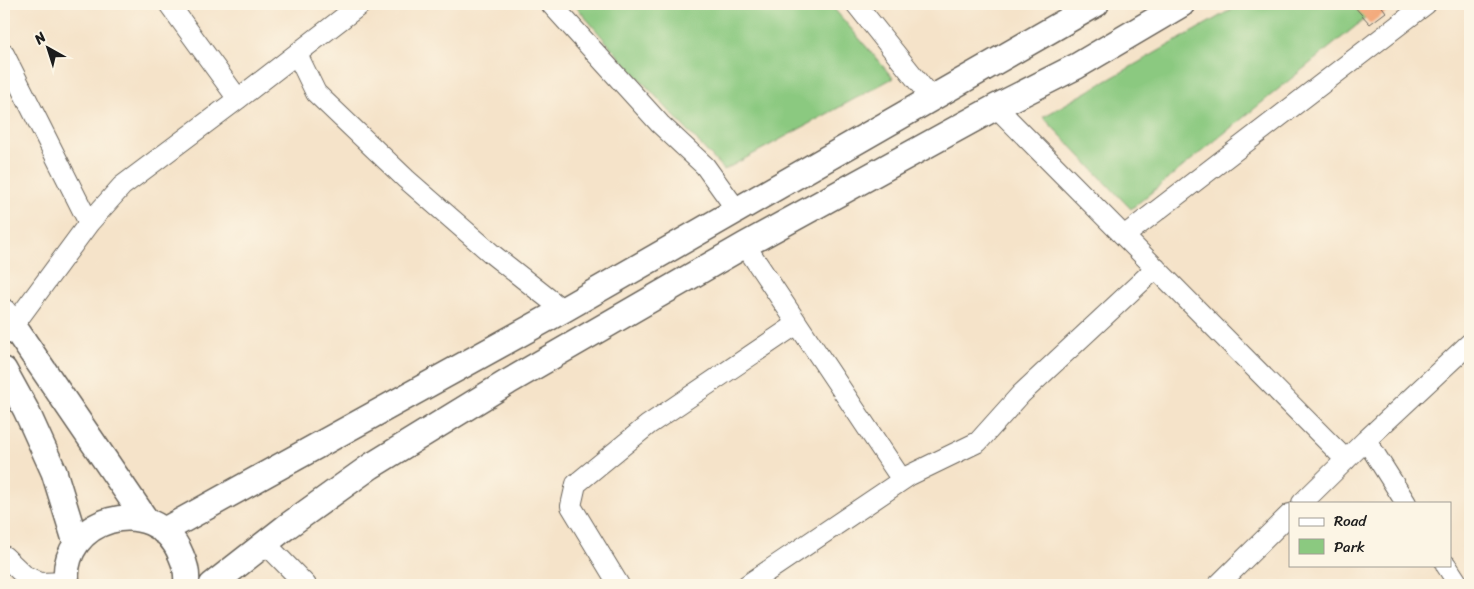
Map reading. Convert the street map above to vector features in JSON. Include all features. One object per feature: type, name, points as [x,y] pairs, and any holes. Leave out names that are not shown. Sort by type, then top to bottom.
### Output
[{"type":"street","points":[[169,4],[238,99]]},
{"type":"street","points":[[186,585],[185,563],[177,545],[154,525],[7,324],[89,223],[122,186],[361,4]]},
{"type":"street","points":[[552,4],[660,124],[705,166],[736,209]]},
{"type":"street","points":[[856,4],[931,98]]},
{"type":"street","points":[[4,556],[24,575],[40,583],[66,584],[68,562],[76,543],[90,530],[107,521],[127,518],[154,525],[563,310],[1096,4]]},
{"type":"street","points":[[212,585],[286,527],[371,466],[508,382],[744,245],[996,107],[1077,66],[1182,4]]},
{"type":"street","points":[[1124,236],[1426,4]]},
{"type":"street","points":[[4,54],[89,223]]},
{"type":"street","points":[[297,54],[316,93],[323,100],[406,179],[492,254],[563,310]]},
{"type":"street","points":[[996,107],[1346,460]]},
{"type":"street","points":[[744,245],[902,480]]},
{"type":"street","points":[[747,585],[910,475],[978,442],[1021,394],[1156,268]]},
{"type":"street","points":[[619,585],[571,506],[576,484],[648,425],[797,324]]},
{"type":"street","points":[[1303,502],[1470,343]]},
{"type":"street","points":[[4,370],[26,410],[54,472],[76,543]]},
{"type":"street","points":[[1366,440],[1405,502]]},
{"type":"street","points":[[1218,585],[1289,515]]},
{"type":"street","points":[[265,544],[306,585]]},
{"type":"street","points":[[1447,566],[1459,585]]},
{"type":"green space","points":[[574,4],[830,4],[893,78],[724,170],[613,50]]},
{"type":"green space","points":[[1241,4],[1383,4],[1131,209],[1043,117]]},
{"type":"building","points":[[1352,4],[1380,4],[1386,12],[1370,24]]}]
